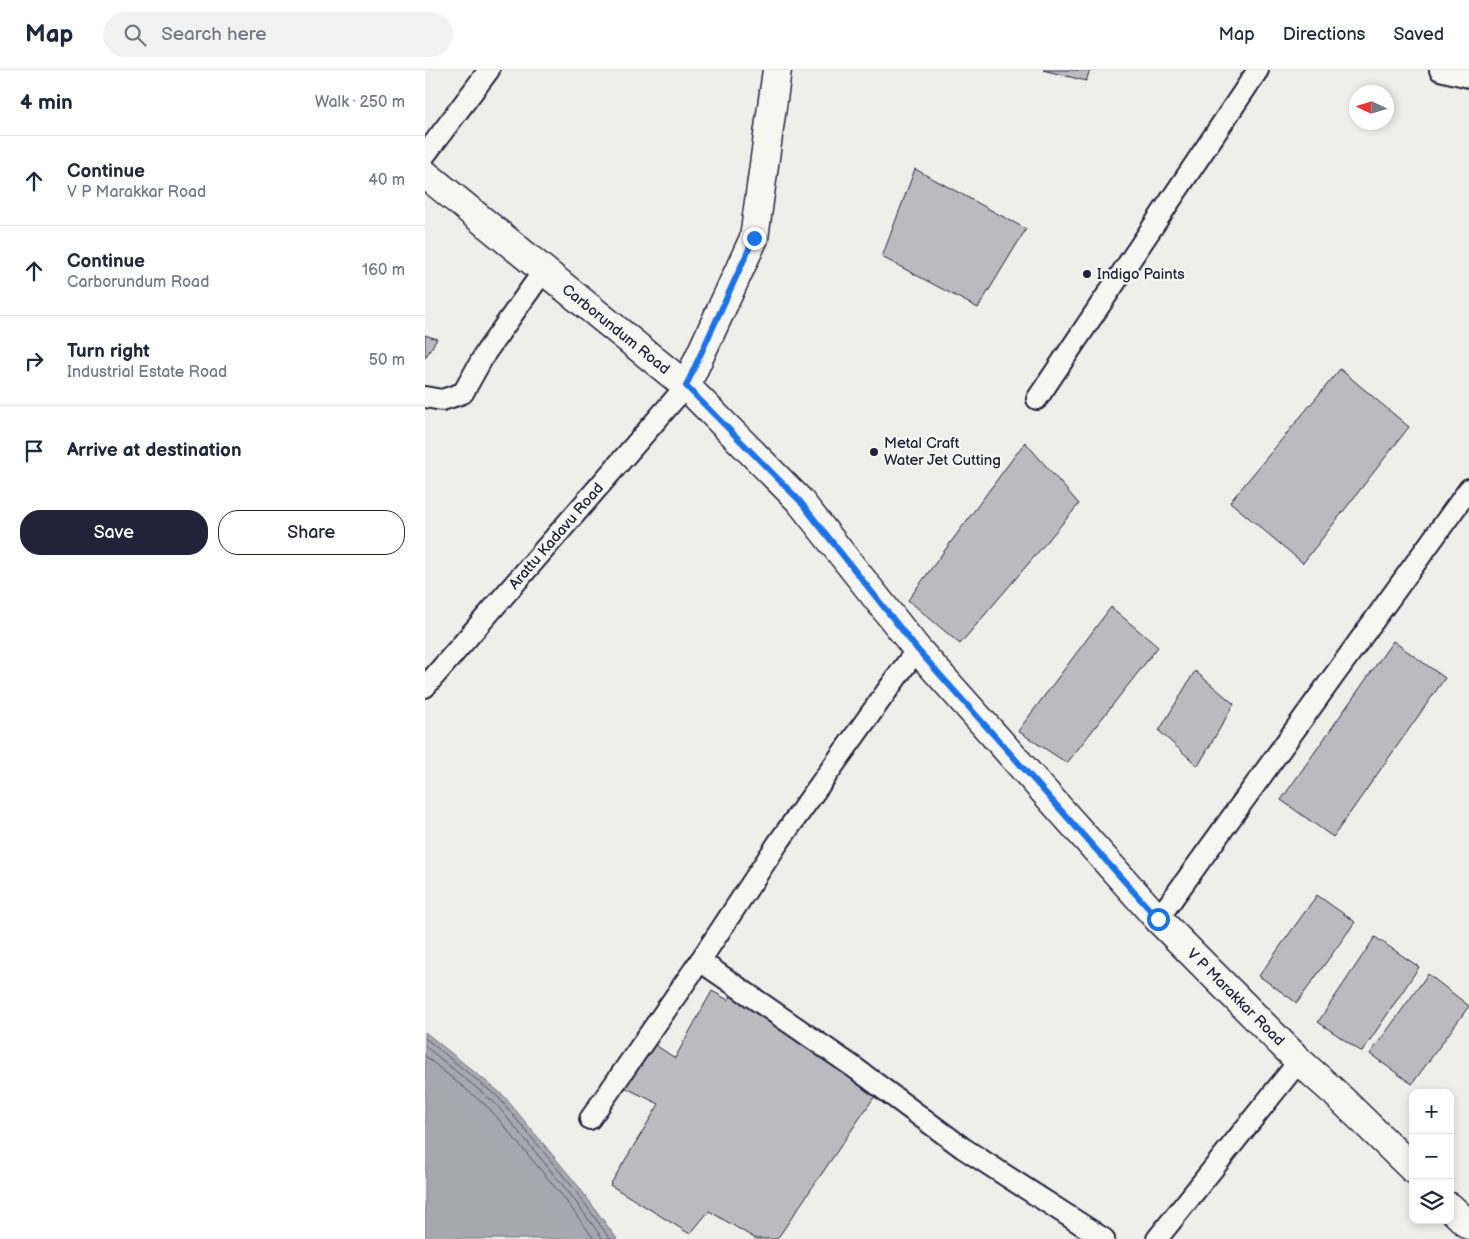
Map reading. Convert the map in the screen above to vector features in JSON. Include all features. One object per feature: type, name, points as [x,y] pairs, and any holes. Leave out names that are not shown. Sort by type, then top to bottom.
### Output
[{"type":"street","points":[[425,155],[489,70]]},
{"type":"street","points":[[686,386],[754,238],[777,70]]},
{"type":"street","points":[[1037,399],[1258,70]]},
{"type":"street","points":[[1440,70],[1469,77]]},
{"type":"street","name":"Carborundum Road","points":[[425,174],[686,386],[799,500],[917,649],[1068,816]]},
{"type":"street","points":[[425,397],[442,400],[463,394],[486,352],[544,270]]},
{"type":"street","name":"Arattu Kadavu Road","points":[[425,686],[686,386]]},
{"type":"street","points":[[1158,919],[1469,489]]},
{"type":"street","points":[[590,1118],[700,961],[778,843],[917,649]]},
{"type":"street","name":"V P Marakkar Road","points":[[1068,816],[1158,919],[1299,1061],[1335,1092],[1409,1165]]},
{"type":"street","points":[[700,961],[855,1068],[963,1148],[1104,1239]]},
{"type":"street","points":[[1157,1239],[1299,1061]]},
{"type":"street","points":[[1454,1211],[1469,1225]]},
{"type":"water","points":[[425,1032],[503,1095],[579,1187],[617,1239],[425,1239]]},
{"type":"building","points":[[1043,70],[1090,70],[1086,81]]},
{"type":"building","points":[[915,169],[1026,229],[978,308],[882,257]]},
{"type":"building","points":[[425,335],[437,339],[425,358]]},
{"type":"building","points":[[1340,369],[1409,427],[1303,563],[1230,502]]},
{"type":"building","points":[[1025,442],[1079,504],[960,644],[908,600]]},
{"type":"building","points":[[1111,607],[1158,647],[1067,763],[1018,731]]},
{"type":"building","points":[[1393,641],[1445,678],[1333,837],[1281,800]]},
{"type":"building","points":[[1195,671],[1234,704],[1198,766],[1159,731]]},
{"type":"building","points":[[1317,895],[1355,922],[1297,1003],[1259,976]]},
{"type":"building","points":[[1375,937],[1419,967],[1362,1052],[1318,1022]]},
{"type":"building","points":[[1428,974],[1469,1006],[1412,1084],[1370,1054]]},
{"type":"building","points":[[712,991],[728,1000],[731,996],[879,1090],[777,1239],[756,1239],[709,1211],[690,1234],[610,1185],[659,1104],[624,1087],[651,1042],[675,1058]]},
{"type":"place","name":"Indigo Paints","points":[[1087,274]]},
{"type":"place","name":"Metal Craft Water Jet Cutting","points":[[874,452]]},
{"type":"route","points":[[754,238],[686,386],[799,500],[917,649],[1158,919]]}]
